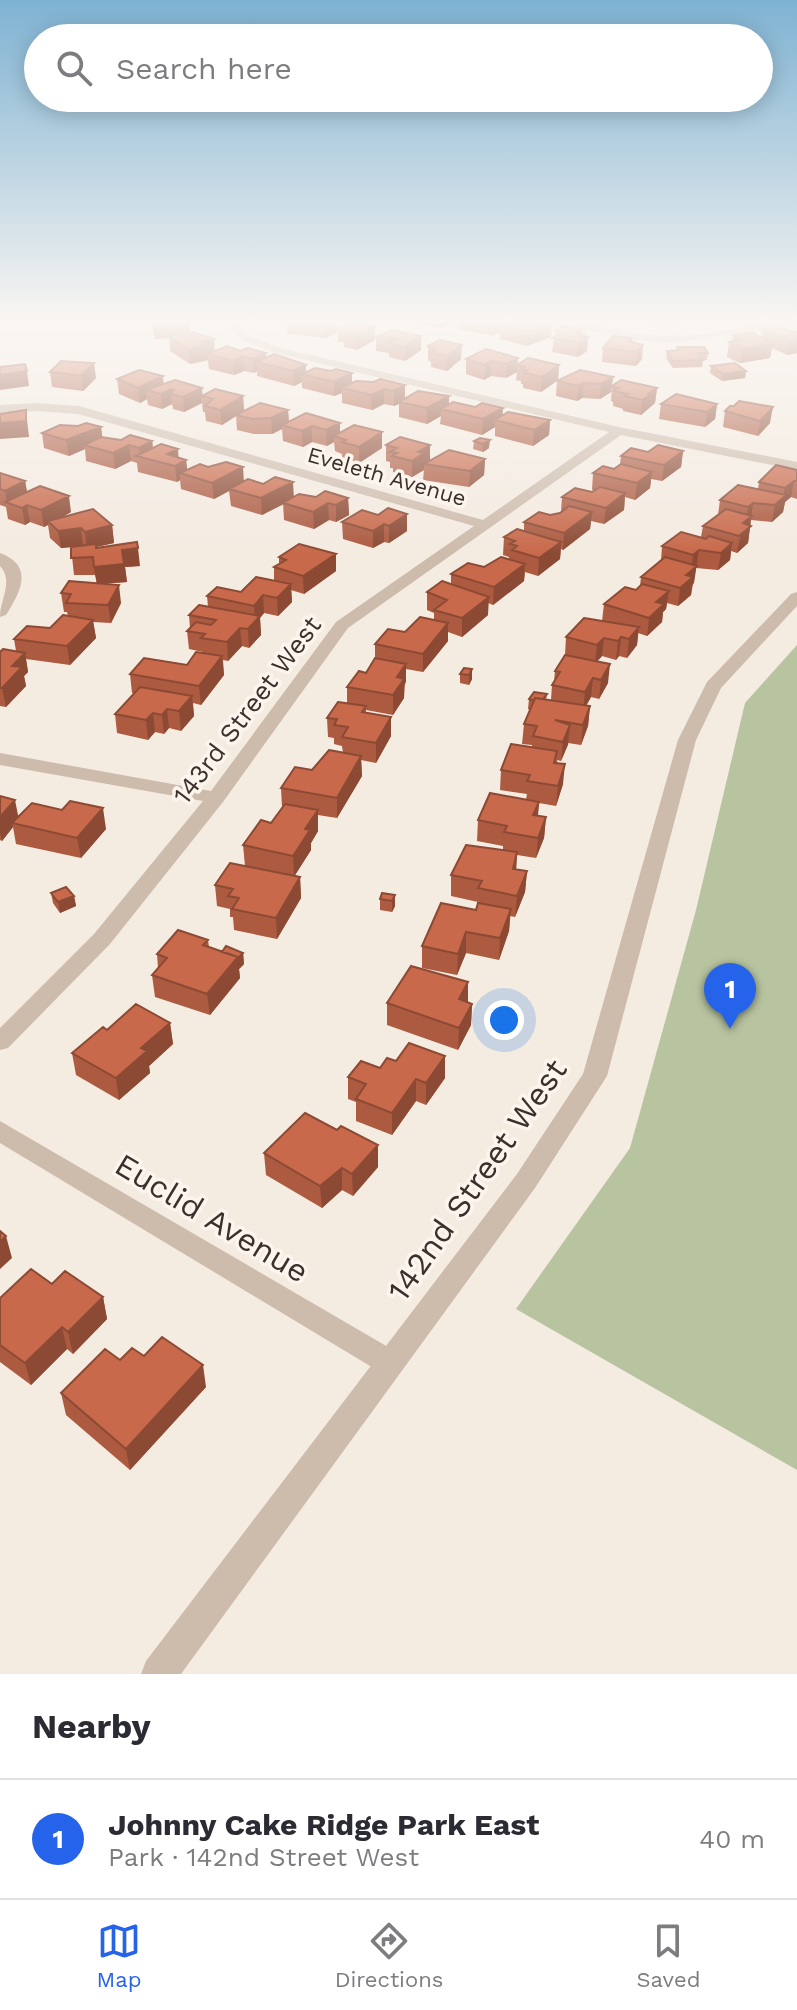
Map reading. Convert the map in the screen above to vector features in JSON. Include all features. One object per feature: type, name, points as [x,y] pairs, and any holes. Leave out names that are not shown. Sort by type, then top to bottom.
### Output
[{"type":"street","points":[[480,398],[619,431],[797,466]]},
{"type":"street","name":"Eveleth Avenue","points":[[0,409],[36,407],[79,410],[482,524]]},
{"type":"street","name":"143rd Street West","points":[[0,1042],[102,939],[216,798],[342,625],[482,524],[619,431]]},
{"type":"street","points":[[0,557],[13,571],[15,587],[0,612]]},
{"type":"street","name":"142nd Street West","points":[[159,1674],[526,1181],[595,1076],[687,740],[713,686],[797,597]]},
{"type":"street","points":[[0,759],[216,798]]},
{"type":"street","name":"Euclid Avenue","points":[[0,1131],[390,1363]]},
{"type":"green space","points":[[797,645],[797,1470],[516,1309],[630,1148],[696,910],[745,703]]},
{"type":"building","points":[[210,398],[240,398],[220,410],[205,406],[213,399]]},
{"type":"building","points":[[406,398],[445,398],[427,408],[399,402]]},
{"type":"building","points":[[670,398],[693,398],[717,404],[707,412],[661,404]]},
{"type":"building","points":[[739,401],[773,407],[760,421],[725,411]]},
{"type":"building","points":[[453,402],[475,407],[482,403],[503,408],[483,419],[441,409]]},
{"type":"building","points":[[260,403],[288,410],[271,418],[253,419],[236,415]]},
{"type":"building","points":[[26,410],[26,421],[0,423],[0,414]]},
{"type":"building","points":[[508,412],[550,420],[534,430],[495,420]]},
{"type":"building","points":[[306,413],[340,423],[326,430],[312,426],[302,431],[282,425]]},
{"type":"building","points":[[86,423],[101,427],[66,440],[42,433],[60,425]]},
{"type":"building","points":[[354,425],[382,432],[359,447],[334,436]]},
{"type":"building","points":[[130,435],[152,441],[139,448],[129,445],[113,453],[84,445],[101,437],[121,440]]},
{"type":"building","points":[[400,437],[430,445],[418,452],[424,453],[412,461],[392,456],[397,453],[390,452],[397,448],[386,445]]},
{"type":"building","points":[[480,438],[490,440],[483,444],[474,441]]},
{"type":"building","points":[[161,444],[178,449],[167,454],[186,460],[175,466],[136,456]]},
{"type":"building","points":[[658,445],[683,451],[664,465],[621,456],[631,448],[648,452]]},
{"type":"building","points":[[449,450],[485,459],[470,471],[424,464]]},
{"type":"building","points":[[226,462],[243,467],[212,483],[180,473],[200,464],[208,467]]},
{"type":"building","points":[[621,464],[652,472],[637,483],[593,473],[603,466],[614,469]]},
{"type":"building","points":[[776,465],[797,470],[797,481],[785,488],[759,482]]},
{"type":"building","points":[[0,473],[25,481],[5,491],[0,489]]},
{"type":"building","points":[[275,477],[293,482],[261,498],[229,489],[248,479],[263,484]]},
{"type":"building","points":[[738,485],[786,495],[775,505],[753,503],[748,507],[720,500]]},
{"type":"building","points":[[40,486],[69,496],[41,510],[5,502]]},
{"type":"building","points":[[600,487],[625,493],[606,508],[562,497],[575,488],[592,492]]},
{"type":"building","points":[[325,491],[348,498],[336,505],[328,503],[313,512],[283,503],[299,494],[316,497]]},
{"type":"building","points":[[569,506],[592,512],[564,533],[524,522],[539,512],[550,515],[560,513]]},
{"type":"building","points":[[388,508],[407,514],[389,526],[384,524],[373,531],[342,522],[362,510],[378,515]]},
{"type":"building","points":[[93,509],[112,525],[85,532],[81,528],[58,531],[48,521]]},
{"type":"building","points":[[726,509],[752,516],[743,523],[751,526],[739,536],[703,526]]},
{"type":"building","points":[[517,529],[561,542],[539,558],[512,550],[517,546],[510,544],[515,541],[504,537]]},
{"type":"building","points":[[681,532],[732,543],[721,553],[699,550],[693,555],[662,546]]},
{"type":"building","points":[[137,542],[138,548],[122,550],[124,564],[94,567],[93,557],[71,558],[71,547],[96,544],[96,548]]},
{"type":"building","points":[[299,544],[336,554],[303,576],[274,567],[286,560],[279,557]]},
{"type":"building","points":[[501,557],[525,564],[494,587],[451,574],[468,563],[484,567]]},
{"type":"building","points":[[665,557],[697,566],[686,575],[693,577],[680,588],[641,577]]},
{"type":"building","points":[[256,577],[291,584],[277,598],[263,595],[254,606],[207,596],[217,587],[241,592]]},
{"type":"building","points":[[69,581],[119,585],[108,605],[66,603],[71,594],[61,593]]},
{"type":"building","points":[[442,581],[489,597],[462,618],[434,610],[447,600],[427,592]]},
{"type":"building","points":[[642,584],[669,591],[656,602],[664,604],[649,618],[604,604],[625,587],[636,590]]},
{"type":"building","points":[[199,605],[260,616],[248,629],[240,628],[227,642],[201,638],[205,634],[187,631],[196,622],[211,625],[216,620],[189,615]]},
{"type":"building","points":[[63,615],[93,620],[67,646],[14,639],[27,626],[50,628]]},
{"type":"building","points":[[420,617],[448,623],[423,654],[375,644],[388,629],[405,632]]},
{"type":"building","points":[[584,618],[639,627],[629,639],[621,637],[618,641],[604,638],[597,645],[566,637]]},
{"type":"building","points":[[3,649],[25,653],[12,666],[22,667],[0,688],[0,652]]},
{"type":"building","points":[[196,652],[222,656],[199,686],[130,674],[144,658],[187,665]]},
{"type":"building","points":[[565,655],[610,664],[601,680],[593,678],[585,692],[552,685],[560,672],[555,671]]},
{"type":"building","points":[[375,658],[406,664],[397,677],[404,679],[393,695],[347,687],[359,671],[366,673]]},
{"type":"building","points":[[464,668],[472,669],[469,675],[460,674]]},
{"type":"building","points":[[140,687],[192,696],[179,711],[167,709],[162,715],[153,713],[146,720],[115,714]]},
{"type":"building","points":[[534,692],[547,694],[543,699],[535,698],[534,701],[529,699]]},
{"type":"building","points":[[535,698],[590,706],[583,725],[555,720],[570,725],[563,742],[533,736],[537,726],[524,724]]},
{"type":"building","points":[[338,702],[366,706],[362,712],[391,717],[376,743],[342,737],[348,727],[334,725],[337,719],[327,718]]},
{"type":"building","points":[[511,744],[557,751],[554,763],[565,764],[558,786],[527,781],[530,775],[501,770]]},
{"type":"building","points":[[329,750],[361,756],[337,798],[281,788],[295,767],[312,770]]},
{"type":"building","points":[[490,793],[539,802],[533,815],[546,817],[538,838],[504,832],[507,826],[478,820]]},
{"type":"building","points":[[0,796],[15,800],[0,817]]},
{"type":"building","points":[[70,801],[103,808],[77,838],[12,823],[32,803],[62,810]]},
{"type":"building","points":[[285,804],[318,810],[305,829],[310,830],[293,856],[243,845],[261,820],[271,823]]},
{"type":"building","points":[[466,845],[517,852],[513,869],[527,871],[517,896],[478,888],[482,881],[451,875]]},
{"type":"building","points":[[230,863],[300,877],[276,918],[232,909],[239,898],[228,896],[233,889],[215,885]]},
{"type":"building","points":[[66,887],[74,896],[58,902],[51,893]]},
{"type":"building","points":[[382,893],[395,895],[392,901],[380,899]]},
{"type":"building","points":[[441,903],[476,910],[478,903],[511,909],[500,938],[466,932],[458,954],[422,946]]},
{"type":"building","points":[[178,930],[208,940],[203,945],[238,957],[207,994],[152,975],[167,958],[157,954]]},
{"type":"building","points":[[226,946],[243,953],[238,958],[222,952]]},
{"type":"building","points":[[411,966],[468,982],[459,999],[472,1004],[459,1028],[387,1003]]},
{"type":"building","points":[[136,1004],[170,1023],[141,1048],[147,1051],[116,1078],[72,1053],[103,1027],[107,1030]]},
{"type":"building","points":[[409,1043],[445,1056],[426,1083],[416,1079],[392,1113],[356,1099],[366,1084],[348,1077],[361,1061],[380,1068],[387,1058],[396,1061]]},
{"type":"building","points":[[305,1113],[337,1130],[341,1126],[378,1145],[352,1174],[342,1168],[320,1186],[264,1153]]},
{"type":"building","points":[[31,1269],[52,1284],[65,1271],[103,1297],[68,1332],[62,1327],[25,1363],[0,1345],[0,1298]]},
{"type":"building","points":[[162,1337],[203,1365],[126,1449],[61,1393],[105,1349],[120,1360],[132,1348],[144,1356]]},
{"type":"place","name":"Johnny Cake Ridge Park East","points":[[730,1029]]}]
